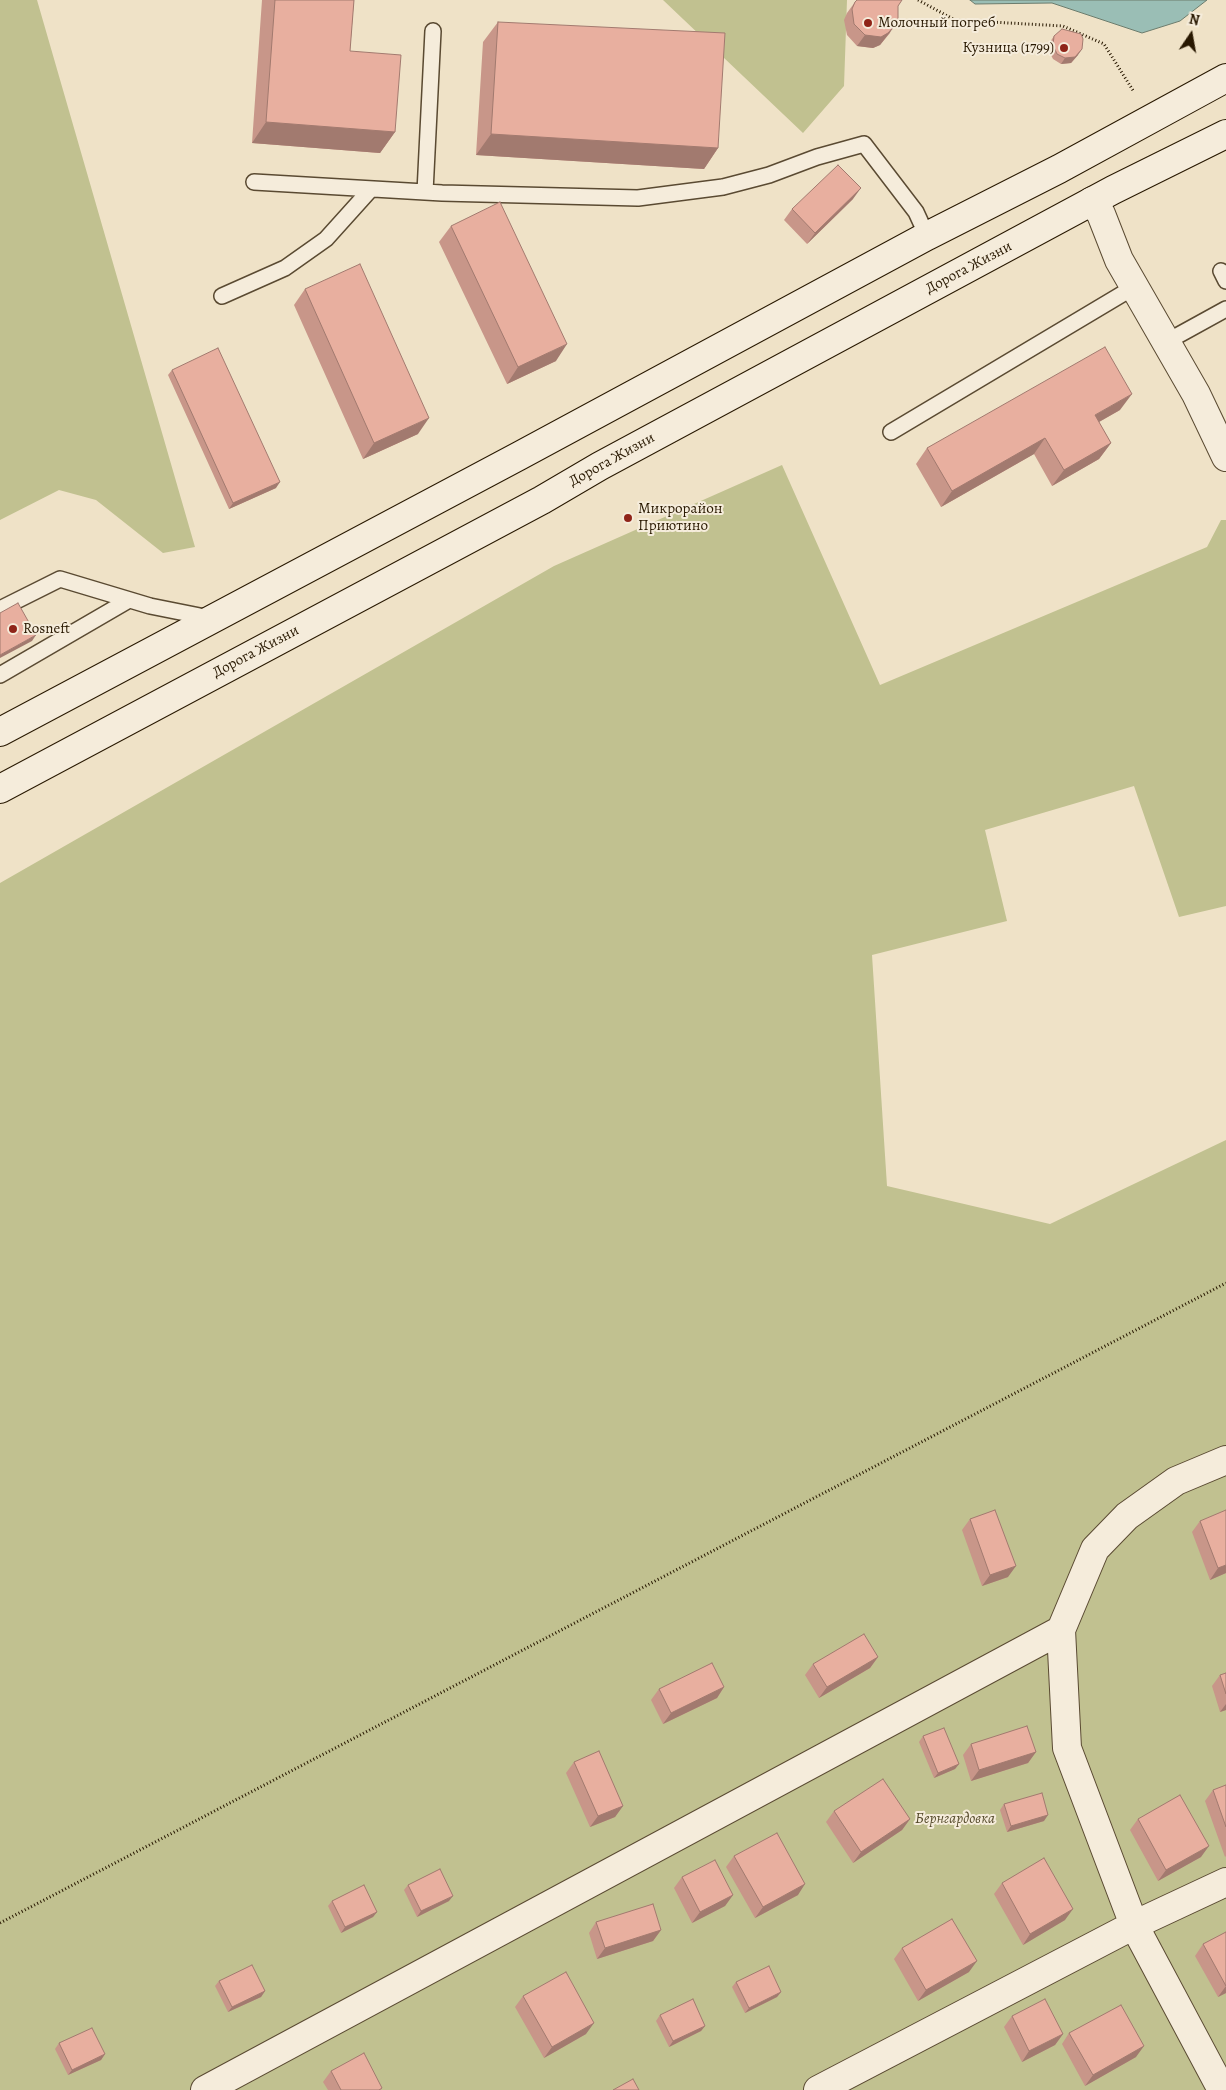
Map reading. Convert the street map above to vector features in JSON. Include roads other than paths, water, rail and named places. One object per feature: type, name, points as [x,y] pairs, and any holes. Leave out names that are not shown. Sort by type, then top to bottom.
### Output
[{"type":"main road","points":[[0,732],[927,236],[1059,169],[1226,78]]},
{"type":"main road","name":"Дорога Жизни","points":[[0,789],[533,504],[609,461],[1092,201],[1226,134]]},
{"type":"main road","points":[[1092,201],[1101,214],[1119,260],[1196,394],[1224,449]]},
{"type":"main road","points":[[1222,2090],[1134,1925],[1067,1748],[1060,1630],[1095,1549],[1127,1516],[1176,1481],[1226,1460]]},
{"type":"main road","points":[[205,2090],[1060,1630]]},
{"type":"main road","points":[[818,2090],[1134,1925],[1226,1882]]},
{"type":"lane","points":[[425,192],[433,31]]},
{"type":"lane","points":[[254,182],[425,192],[638,198],[723,187],[769,175],[817,156],[864,144],[916,212],[927,236]]},
{"type":"lane","points":[[222,296],[285,268],[326,239],[371,189]]},
{"type":"lane","points":[[891,432],[1134,287]]},
{"type":"lane","points":[[1166,342],[1226,309]]},
{"type":"lane","points":[[0,609],[60,579],[150,606],[212,618]]},
{"type":"lane","points":[[0,674],[129,600]]},
{"type":"water","points":[[970,0],[1207,0],[1180,21],[1142,33],[1052,3],[975,4]]},
{"type":"place","name":"Молочный погреб","points":[[868,23]]},
{"type":"place","name":"Кузница (1799)","points":[[1064,48]]},
{"type":"place","name":"Микрорайон Приютино","points":[[628,518]]},
{"type":"place","name":"Rosneft","points":[[13,629]]},
{"type":"park label","name":"Бернгардовка","points":[[955,1819]]}]
